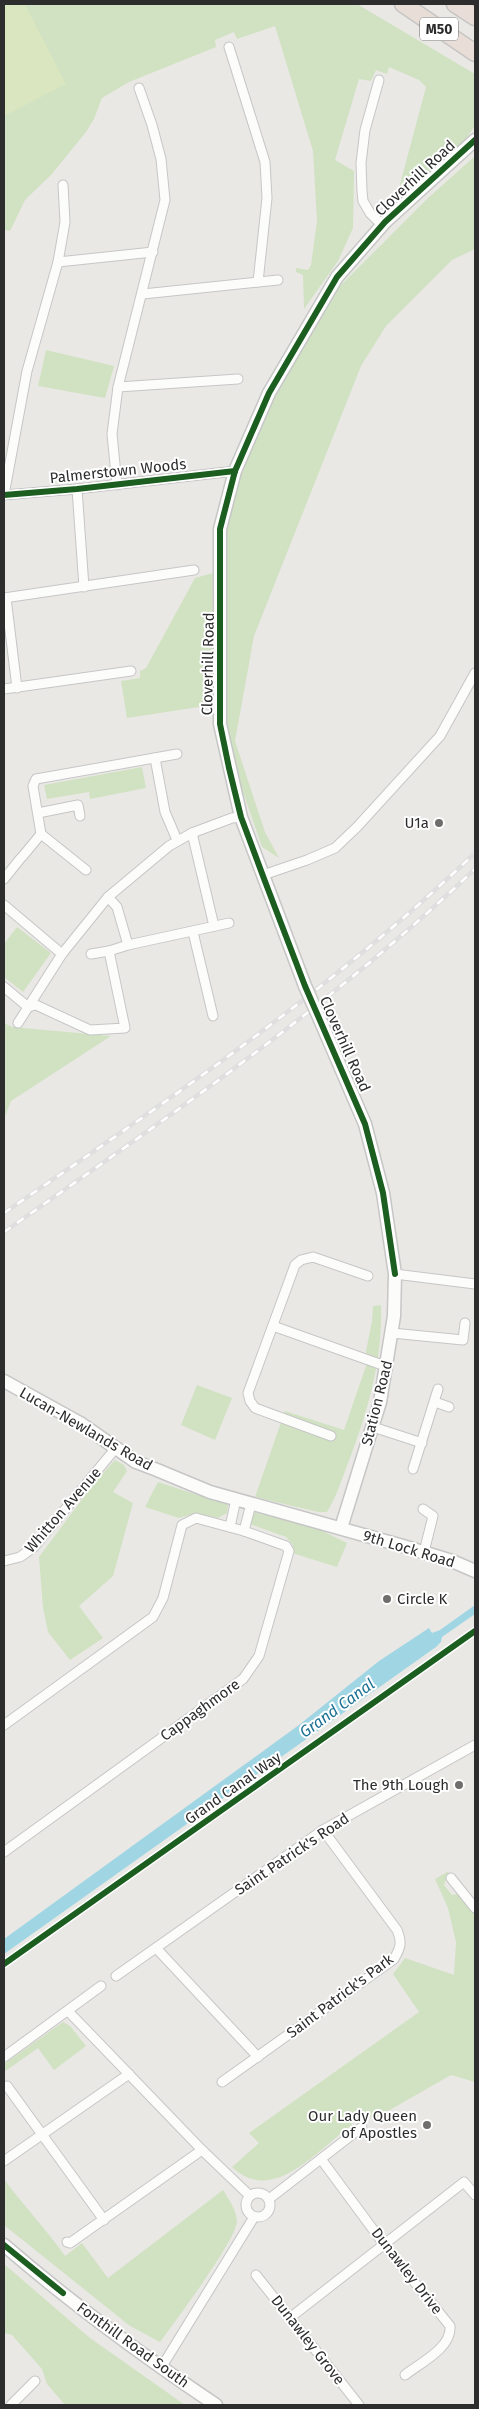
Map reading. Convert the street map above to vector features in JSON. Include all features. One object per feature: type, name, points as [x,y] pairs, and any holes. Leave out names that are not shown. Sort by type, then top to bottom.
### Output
[{"type":"highway","name":"M50","points":[[403,4],[475,53]]},
{"type":"highway","name":"M50","points":[[455,4],[475,17]]},
{"type":"street","points":[[229,47],[265,162],[267,198],[258,282]]},
{"type":"street","points":[[378,80],[365,130],[361,163],[363,201],[370,213],[382,225]]},
{"type":"street","name":"Palmerstown Woods","points":[[117,485],[112,434],[118,387],[143,294],[165,200],[161,159],[152,125],[138,88]]},
{"type":"street","name":"Cloverhill Road","points":[[395,1274],[384,1193],[365,1124],[305,986],[241,817],[220,724],[220,529],[235,471],[269,393],[337,277],[382,225],[475,140]]},
{"type":"street","name":"Palmerstown Woods","points":[[63,185],[66,222],[58,262],[27,372],[4,495],[117,485],[235,471]]},
{"type":"street","points":[[58,262],[153,252]]},
{"type":"street","points":[[143,294],[278,280]]},
{"type":"street","points":[[118,387],[238,379]]},
{"type":"street","name":"Palmerstown Woods","points":[[78,489],[84,587]]},
{"type":"street","points":[[17,688],[5,598],[194,570]]},
{"type":"street","points":[[4,689],[130,671]]},
{"type":"street","points":[[263,875],[335,848],[357,827],[440,736],[475,673]]},
{"type":"street","points":[[86,870],[41,834],[33,786],[36,779],[177,754]]},
{"type":"street","points":[[155,758],[165,812],[177,840]]},
{"type":"street","points":[[38,813],[78,805],[80,816]]},
{"type":"street","points":[[18,1023],[62,954],[108,897],[177,840],[232,818],[241,817]]},
{"type":"street","points":[[4,879],[41,834]]},
{"type":"street","points":[[192,834],[214,926]]},
{"type":"street","points":[[108,897],[118,907],[128,945]]},
{"type":"street","points":[[4,905],[62,954]]},
{"type":"street","points":[[91,954],[230,923]]},
{"type":"street","points":[[193,932],[213,1016]]},
{"type":"street","points":[[28,1007],[36,1005],[90,1030],[125,1028],[109,951]]},
{"type":"street","points":[[4,987],[28,1007]]},
{"type":"street","points":[[331,1436],[255,1408],[250,1401],[248,1393],[295,1265],[301,1260],[313,1257],[368,1276]]},
{"type":"street","points":[[395,1274],[475,1284]]},
{"type":"street","name":"Station Road","points":[[341,1528],[373,1427],[388,1366],[395,1274]]},
{"type":"street","points":[[392,1333],[463,1340],[465,1323]]},
{"type":"street","points":[[274,1326],[388,1366]]},
{"type":"street","name":"Lucan-Newlands Road","points":[[4,1381],[80,1423],[143,1465],[210,1492],[341,1528]]},
{"type":"street","points":[[413,1469],[438,1388]]},
{"type":"street","points":[[435,1402],[449,1406]]},
{"type":"street","points":[[373,1427],[422,1443]]},
{"type":"street","name":"Whitton Avenue","points":[[4,1561],[20,1558],[34,1547],[115,1448]]},
{"type":"street","points":[[230,1527],[236,1499]]},
{"type":"street","points":[[244,1531],[251,1504]]},
{"type":"street","points":[[423,1509],[433,1516],[424,1552]]},
{"type":"street","name":"Cappaghmore","points":[[4,1725],[153,1617],[163,1598],[182,1525],[196,1518],[280,1543],[286,1546],[290,1552],[259,1656],[243,1679],[4,1852]]},
{"type":"street","name":"9th Lock Road","points":[[341,1528],[452,1561],[475,1572]]},
{"type":"street","name":"Saint Patrick's Road","points":[[116,1976],[323,1830],[475,1745]]},
{"type":"street","name":"Saint Patrick's Park","points":[[222,2082],[394,1959],[400,1949],[402,1941],[397,1930],[323,1830]]},
{"type":"street","points":[[451,1878],[475,1908]]},
{"type":"street","points":[[156,1948],[258,2056]]},
{"type":"street","points":[[4,2057],[101,1986]]},
{"type":"street","points":[[68,2011],[202,2150],[250,2196]]},
{"type":"street","points":[[4,2161],[129,2074]]},
{"type":"street","points":[[8,2086],[41,2136],[104,2220]]},
{"type":"street","points":[[269,2199],[362,2127]]},
{"type":"street","points":[[67,2242],[70,2243],[104,2220],[202,2150]]},
{"type":"street","name":"Dunawley Drive","points":[[321,2159],[383,2243],[450,2326],[451,2333],[445,2344],[404,2375]]},
{"type":"street","points":[[291,2317],[383,2243],[464,2182],[475,2195]]},
{"type":"street","points":[[260,2193],[269,2199],[269,2211],[262,2217],[254,2217],[246,2210],[246,2202],[250,2196],[260,2193]]},
{"type":"street","points":[[161,2368],[254,2217]]},
{"type":"street","name":"Fonthill Road South","points":[[4,2244],[82,2309],[161,2368],[216,2405]]},
{"type":"street","name":"Dunawley Grove","points":[[256,2275],[359,2405]]},
{"type":"street","points":[[11,2405],[35,2381]]},
{"type":"green space","points":[[4,4],[357,4],[475,74],[475,126],[465,140],[395,203],[426,87],[419,80],[389,67],[387,74],[376,70],[371,81],[359,79],[335,160],[354,171],[353,228],[338,261],[304,309],[303,275],[296,272],[296,268],[308,270],[311,265],[317,221],[313,151],[275,26],[237,39],[234,32],[215,40],[216,47],[129,82],[102,98],[94,119],[86,132],[51,175],[25,200],[10,231],[4,230]]},
{"type":"green space","points":[[4,4],[25,4],[66,84],[4,116]]},
{"type":"green space","points":[[475,156],[475,249],[452,260],[386,326],[361,366],[254,636],[235,741],[265,832],[279,858],[262,847],[235,769],[226,720],[226,529],[242,472],[273,399],[335,291],[427,199]]},
{"type":"green space","points":[[46,350],[114,366],[105,398],[38,386]]},
{"type":"green space","points":[[213,573],[212,705],[127,718],[121,681],[140,678],[140,671],[146,668],[195,578]]},
{"type":"green space","points":[[142,767],[146,788],[90,799],[89,792],[47,799],[44,785]]},
{"type":"green space","points":[[17,927],[51,953],[23,992],[4,977],[4,944]]},
{"type":"green space","points":[[4,1023],[12,1027],[111,1036],[11,1101],[4,1119]]},
{"type":"green space","points":[[381,1305],[379,1346],[367,1407],[340,1483],[327,1512],[318,1512],[255,1497],[285,1411],[344,1430],[366,1366],[366,1351],[373,1306]]},
{"type":"green space","points":[[197,1385],[232,1398],[215,1440],[181,1425]]},
{"type":"green space","points":[[115,1460],[124,1465],[127,1471],[113,1492],[133,1503],[113,1576],[79,1606],[103,1638],[70,1660],[48,1632],[43,1608],[39,1557],[95,1482]]},
{"type":"green space","points":[[158,1482],[228,1505],[227,1513],[218,1518],[196,1513],[179,1518],[145,1507]]},
{"type":"green space","points":[[253,1512],[314,1527],[347,1543],[337,1567],[292,1553],[293,1545],[286,1537],[250,1524]]},
{"type":"green space","points":[[449,1871],[444,1885],[452,1895],[458,1894],[475,1914],[475,2082],[451,2075],[374,2119],[363,2113],[351,2121],[352,2125],[309,2160],[279,2177],[263,2180],[247,2177],[232,2167],[259,2143],[249,2133],[419,2012],[393,1974],[405,1958],[454,1975],[456,1942],[448,1908],[435,1879]]},
{"type":"green space","points":[[63,2022],[70,2026],[86,2046],[54,2070],[38,2048],[4,2072],[4,2064]]},
{"type":"green space","points":[[4,2179],[65,2256],[82,2243],[108,2278],[223,2190],[234,2209],[237,2221],[227,2245],[191,2300],[160,2342],[130,2326],[4,2225]]},
{"type":"green space","points":[[4,2264],[90,2338],[185,2405],[65,2405],[47,2384],[42,2369],[12,2335],[4,2333]]},
{"type":"water","name":"Grand Canal","points":[[475,1605],[475,1614],[442,1637],[441,1642],[436,1647],[4,1954],[4,1939],[299,1725],[379,1661],[429,1628],[432,1633],[440,1630]]},
{"type":"railway","points":[[4,1213],[127,1129],[247,1043],[363,952],[420,904],[475,853]]},
{"type":"railway","points":[[4,1232],[246,1060],[363,968],[475,869]]},
{"type":"cycle path","points":[[395,1274],[383,1193],[365,1124],[305,986],[266,884],[241,817],[229,768],[220,724],[220,529],[235,471],[269,393],[337,277],[385,222],[475,140]]},
{"type":"cycle path","points":[[4,495],[77,489],[235,471]]},
{"type":"cycle path","name":"Grand Canal Way","points":[[4,1964],[475,1631]]},
{"type":"cycle path","points":[[4,2245],[63,2293]]},
{"type":"place","name":"U1a","points":[[439,823]]},
{"type":"place","name":"Circle K","points":[[387,1599]]},
{"type":"place","name":"The 9th Lough","points":[[459,1785]]},
{"type":"place","name":"Our Lady Queen of Apostles","points":[[427,2125]]}]
